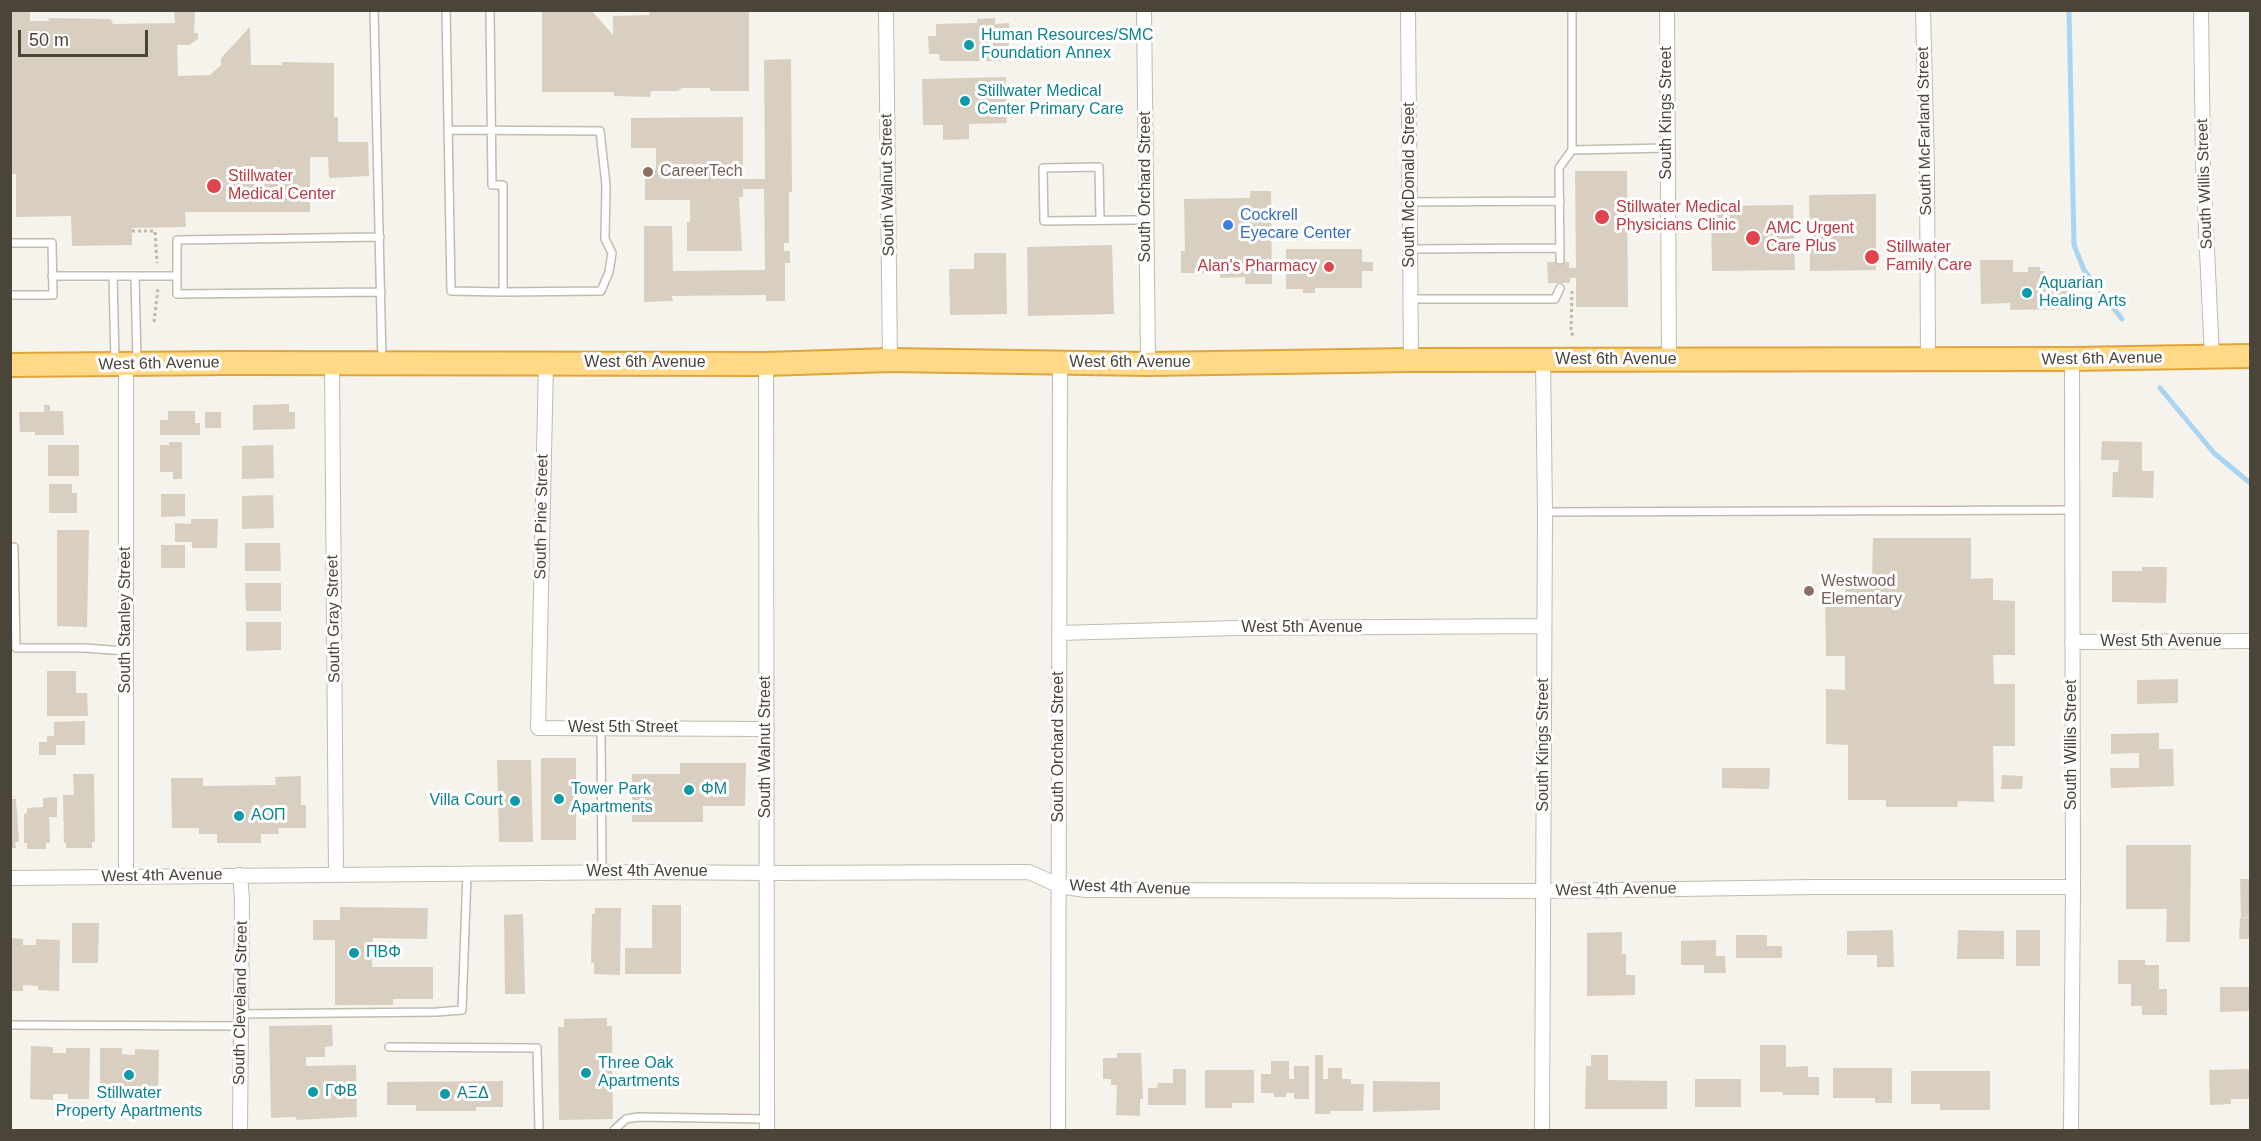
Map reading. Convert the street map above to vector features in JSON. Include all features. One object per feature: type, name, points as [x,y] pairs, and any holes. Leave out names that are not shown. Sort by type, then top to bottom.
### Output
[{"type":"highway","name":"West 6th Avenue","points":[[10,365],[766,364],[890,360],[1148,364],[1411,360],[1928,360],[2250,357]]},
{"type":"street","name":"South Walnut Street","points":[[886,10],[890,360]]},
{"type":"street","name":"South Orchard Street","points":[[1144,10],[1148,364]]},
{"type":"street","name":"South McDonald Street","points":[[1408,10],[1411,360]]},
{"type":"street","name":"South Kings Street","points":[[1667,10],[1669,360]]},
{"type":"street","name":"South McFarland Street","points":[[1923,10],[1928,360]]},
{"type":"street","name":"South Willis Street","points":[[2201,10],[2203,165],[2212,357]]},
{"type":"street","name":"South Willis Street","points":[[2071,1131],[2072,359]]},
{"type":"street","name":"South Kings Street","points":[[1542,1131],[1545,512],[1543,360]]},
{"type":"street","name":"South Gray Street","points":[[332,363],[336,875]]},
{"type":"street","name":"South Pine Street","points":[[538,670],[546,363]]},
{"type":"street","name":"South Orchard Street","points":[[1058,1131],[1060,363]]},
{"type":"street","name":"South Stanley Street","points":[[126,364],[126,877]]},
{"type":"street","name":"South Walnut Street","points":[[766,364],[767,1125]]},
{"type":"street","name":"West 5th Avenue","points":[[1059,633],[1237,628],[1544,626]]},
{"type":"street","name":"West 5th Avenue","points":[[2072,642],[2250,641]]},
{"type":"street","name":"West 5th Street","points":[[538,670],[538,728],[767,729]]},
{"type":"street","name":"West 4th Avenue","points":[[10,878],[602,872],[1029,872],[1060,886],[1085,890],[1544,891],[1802,887],[2073,887]]},
{"type":"street","name":"South Cleveland Street","points":[[240,875],[242,898],[240,1131]]},
{"type":"lane","points":[[375,10],[382,363]]},
{"type":"lane","points":[[446,10],[448,130],[451,291],[601,291],[609,272],[612,254],[605,239],[606,185],[600,131],[448,130]]},
{"type":"lane","points":[[490,10],[492,185],[503,185],[503,292]]},
{"type":"lane","points":[[1560,260],[1560,168],[1572,150],[1572,10]]},
{"type":"lane","points":[[1572,150],[1668,148]]},
{"type":"lane","points":[[1100,220],[1099,167],[1043,168],[1044,221],[1146,220]]},
{"type":"lane","points":[[1410,202],[1560,201]]},
{"type":"lane","points":[[380,237],[177,240],[177,294],[381,292]]},
{"type":"lane","points":[[10,243],[52,243],[53,295],[10,295]]},
{"type":"lane","points":[[1410,249],[1560,248]]},
{"type":"lane","points":[[52,276],[177,276]]},
{"type":"lane","points":[[113,276],[126,364]]},
{"type":"lane","points":[[126,364],[135,276]]},
{"type":"lane","points":[[1410,299],[1555,299],[1560,288]]},
{"type":"lane","points":[[1545,512],[2072,510]]},
{"type":"lane","points":[[14,547],[16,648],[84,648],[126,651]]},
{"type":"lane","points":[[601,728],[602,872]]},
{"type":"lane","points":[[10,1024],[241,1020],[462,1010],[467,874]]},
{"type":"lane","points":[[389,1047],[537,1048],[539,1131]]},
{"type":"lane","points":[[614,1131],[626,1119],[638,1118],[767,1125]]},
{"type":"path","points":[[1572,289],[1574,337]]},
{"type":"building","points":[[10,10],[30,10],[30,21],[49,21],[48,18],[111,19],[113,24],[175,23],[174,10],[195,10],[194,33],[198,33],[198,39],[189,45],[177,45],[178,76],[210,75],[221,65],[221,58],[250,27],[251,65],[282,65],[282,62],[334,63],[334,117],[338,117],[338,142],[368,142],[369,176],[329,178],[328,157],[310,157],[310,212],[185,212],[186,227],[132,228],[132,245],[72,246],[71,216],[16,217],[16,174],[10,174]]},
{"type":"building","points":[[542,10],[591,10],[613,35],[613,16],[649,15],[649,10],[749,10],[749,91],[682,88],[678,91],[651,91],[650,97],[614,96],[614,92],[542,92]]},
{"type":"building","name":"Human Resources/SMC Foundation Annex","points":[[995,18],[995,24],[1009,23],[1009,61],[940,61],[939,54],[929,54],[928,36],[936,36],[936,24],[977,23],[977,19]]},
{"type":"building","points":[[791,59],[792,192],[789,192],[789,243],[784,243],[784,251],[790,251],[790,263],[785,263],[785,301],[766,301],[766,295],[672,296],[673,301],[644,302],[644,226],[672,226],[673,271],[765,270],[764,189],[743,189],[743,197],[739,197],[742,251],[687,251],[690,200],[645,200],[645,169],[656,169],[656,148],[631,148],[631,118],[743,117],[743,179],[765,179],[764,60]]},
{"type":"building","name":"Stillwater Medical Center Primary Care","points":[[1006,77],[1007,123],[969,124],[969,139],[943,140],[943,125],[923,125],[922,79]]},
{"type":"building","name":"Stillwater Medical Physicians Clinic","points":[[1575,171],[1627,171],[1628,307],[1576,307],[1576,278],[1570,278],[1570,283],[1548,283],[1547,262],[1569,262],[1569,268],[1576,268]]},
{"type":"building","name":"Cockrell Eyecare Center","points":[[1250,191],[1271,191],[1272,284],[1245,284],[1245,277],[1220,278],[1220,273],[1181,273],[1181,251],[1185,251],[1184,199],[1250,198]]},
{"type":"building","points":[[1876,194],[1876,270],[1810,271],[1809,195]]},
{"type":"building","name":"AMC Urgent Care Plus","points":[[1793,205],[1795,270],[1712,271],[1711,206]]},
{"type":"building","points":[[1112,245],[1114,314],[1028,316],[1027,247]]},
{"type":"building","name":"Alan's Pharmacy","points":[[1286,249],[1362,249],[1362,262],[1373,262],[1373,271],[1362,271],[1362,288],[1315,288],[1315,293],[1303,293],[1303,289],[1286,289]]},
{"type":"building","points":[[974,253],[1006,253],[1007,314],[950,315],[949,269],[974,269]]},
{"type":"building","name":"Aquarian Healing Arts","points":[[1980,260],[2013,260],[2013,272],[2028,272],[2028,267],[2040,267],[2040,271],[2044,271],[2044,284],[2073,283],[2073,309],[2010,310],[2010,303],[1981,304]]},
{"type":"building","points":[[289,404],[289,412],[295,412],[295,429],[253,430],[253,405]]},
{"type":"building","points":[[44,405],[50,405],[50,411],[63,411],[64,435],[35,435],[35,432],[20,432],[19,412],[44,412]]},
{"type":"building","points":[[168,411],[195,411],[195,423],[200,423],[200,435],[160,435],[160,420],[168,420]]},
{"type":"building","points":[[205,412],[221,412],[221,428],[205,428]]},
{"type":"building","points":[[2102,441],[2142,442],[2142,471],[2154,471],[2153,498],[2112,497],[2113,472],[2118,472],[2119,460],[2101,460]]},
{"type":"building","points":[[169,442],[182,442],[182,479],[173,479],[173,472],[160,472],[160,445],[169,445]]},
{"type":"building","points":[[48,445],[79,445],[79,476],[48,476]]},
{"type":"building","points":[[273,445],[274,478],[242,479],[242,446]]},
{"type":"building","points":[[49,484],[72,484],[72,493],[77,493],[77,513],[49,513]]},
{"type":"building","points":[[161,494],[185,494],[185,516],[161,517]]},
{"type":"building","points":[[273,495],[274,528],[242,529],[242,496]]},
{"type":"building","points":[[191,519],[218,519],[217,548],[192,548],[192,542],[175,542],[175,523],[191,524]]},
{"type":"building","points":[[57,530],[89,530],[87,627],[57,626]]},
{"type":"building","points":[[1873,538],[1971,538],[1971,579],[1993,578],[1993,600],[2015,601],[2015,655],[1993,655],[1994,684],[2015,684],[2015,746],[1993,746],[1994,802],[1958,801],[1957,807],[1886,807],[1886,800],[1848,800],[1848,745],[1826,744],[1826,689],[1845,690],[1845,656],[1826,656],[1825,599],[1846,600],[1845,577],[1872,577]]},
{"type":"building","points":[[245,543],[280,543],[281,571],[245,571]]},
{"type":"building","points":[[161,545],[185,545],[185,568],[161,568]]},
{"type":"building","points":[[2142,567],[2167,567],[2166,603],[2112,602],[2112,571],[2142,571]]},
{"type":"building","points":[[245,583],[281,583],[281,611],[246,611]]},
{"type":"building","points":[[246,622],[281,622],[281,650],[246,651]]},
{"type":"building","points":[[47,671],[76,671],[76,693],[87,693],[88,716],[47,716]]},
{"type":"building","points":[[2178,679],[2178,703],[2137,704],[2137,680]]},
{"type":"building","points":[[85,721],[85,745],[56,745],[56,755],[39,755],[39,742],[47,742],[47,736],[54,736],[54,722]]},
{"type":"building","points":[[2159,733],[2159,749],[2173,749],[2174,786],[2111,788],[2110,768],[2139,768],[2139,753],[2111,754],[2111,734]]},
{"type":"building","name":"Tower Park Apartments","points":[[541,758],[576,758],[576,840],[541,840]]},
{"type":"building","name":"Villa Court","points":[[497,760],[531,760],[533,842],[499,842]]},
{"type":"building","name":"ΦΜ","points":[[680,763],[746,763],[745,806],[703,806],[703,822],[632,822],[632,774],[680,774]]},
{"type":"building","points":[[1722,768],[1770,768],[1769,789],[1722,788]]},
{"type":"building","points":[[73,774],[94,774],[95,842],[92,842],[92,848],[66,848],[66,843],[64,843],[63,795],[74,795]]},
{"type":"building","points":[[2002,775],[2023,776],[2022,789],[2001,789]]},
{"type":"building","name":"AOΠ","points":[[301,776],[301,805],[306,805],[306,828],[278,828],[279,834],[261,834],[261,843],[217,843],[217,834],[199,834],[199,828],[172,828],[171,778],[203,778],[203,786],[276,785],[275,777]]},
{"type":"building","points":[[57,797],[57,817],[49,817],[50,843],[46,843],[46,849],[27,849],[27,843],[24,843],[24,814],[27,813],[27,808],[43,807],[43,798]]},
{"type":"building","points":[[10,799],[16,799],[19,842],[15,842],[16,848],[10,848]]},
{"type":"building","points":[[2126,845],[2191,845],[2190,942],[2166,942],[2167,909],[2126,909]]},
{"type":"building","points":[[2240,879],[2250,879],[2250,917],[2241,918]]},
{"type":"building","points":[[652,905],[681,905],[681,974],[625,974],[625,948],[652,948]]},
{"type":"building","name":"ΠΒΦ","points":[[340,907],[428,908],[427,939],[373,938],[372,967],[433,967],[433,999],[393,999],[393,1005],[335,1005],[335,940],[313,940],[313,920],[340,920]]},
{"type":"building","points":[[595,908],[621,908],[620,975],[594,974],[594,963],[591,963],[592,914],[595,914]]},
{"type":"building","points":[[523,914],[525,994],[505,994],[504,915]]},
{"type":"building","points":[[2240,918],[2250,918],[2250,939],[2239,939]]},
{"type":"building","points":[[72,923],[99,923],[98,963],[72,963]]},
{"type":"building","points":[[1893,930],[1894,967],[1877,967],[1877,955],[1847,955],[1847,931]]},
{"type":"building","points":[[1958,930],[2004,931],[2004,959],[1957,959]]},
{"type":"building","points":[[2016,930],[2040,930],[2040,966],[2016,966]]},
{"type":"building","points":[[1622,932],[1622,954],[1626,954],[1626,975],[1635,975],[1635,995],[1587,996],[1587,933]]},
{"type":"building","points":[[1736,935],[1767,935],[1767,946],[1782,946],[1782,958],[1736,958]]},
{"type":"building","points":[[10,938],[23,939],[23,945],[36,945],[36,939],[60,940],[59,991],[38,990],[38,986],[23,985],[23,991],[10,991]]},
{"type":"building","points":[[1716,940],[1716,956],[1725,956],[1726,973],[1704,973],[1704,965],[1681,965],[1681,941]]},
{"type":"building","points":[[2118,960],[2145,960],[2145,965],[2159,965],[2159,989],[2167,989],[2167,1015],[2142,1015],[2142,1006],[2131,1006],[2131,984],[2118,984]]},
{"type":"building","points":[[2220,987],[2250,987],[2250,1011],[2220,1012]]},
{"type":"building","name":"Three Oak Apartments","points":[[607,1018],[607,1026],[612,1026],[613,1119],[559,1120],[558,1027],[564,1027],[564,1019]]},
{"type":"building","name":"ΓΦΒ","points":[[332,1025],[333,1046],[325,1047],[325,1057],[306,1057],[306,1066],[356,1065],[357,1117],[296,1120],[296,1117],[271,1118],[269,1026]]},
{"type":"building","points":[[1760,1045],[1786,1045],[1786,1067],[1808,1066],[1808,1077],[1819,1077],[1819,1095],[1783,1095],[1783,1092],[1760,1092]]},
{"type":"building","points":[[31,1046],[53,1047],[53,1053],[66,1053],[66,1048],[90,1048],[89,1099],[68,1099],[68,1094],[53,1094],[53,1100],[30,1099]]},
{"type":"building","name":"Stillwater Property Apartments","points":[[100,1048],[122,1048],[122,1054],[135,1055],[135,1049],[159,1050],[158,1100],[137,1100],[137,1096],[123,1095],[122,1101],[100,1101]]},
{"type":"building","points":[[1117,1053],[1141,1053],[1143,1099],[1140,1099],[1140,1116],[1116,1115],[1117,1085],[1111,1085],[1111,1079],[1103,1079],[1103,1058],[1117,1058]]},
{"type":"building","points":[[1315,1055],[1323,1055],[1323,1079],[1328,1079],[1328,1068],[1342,1068],[1342,1079],[1351,1079],[1351,1084],[1364,1084],[1363,1111],[1330,1111],[1330,1114],[1315,1114]]},
{"type":"building","points":[[1591,1055],[1608,1055],[1608,1080],[1667,1081],[1667,1109],[1585,1109],[1586,1066],[1591,1066]]},
{"type":"building","points":[[1271,1061],[1289,1061],[1289,1079],[1294,1079],[1294,1066],[1309,1066],[1309,1099],[1294,1099],[1294,1093],[1286,1093],[1286,1097],[1274,1097],[1274,1093],[1261,1093],[1261,1074],[1271,1074]]},
{"type":"building","points":[[1833,1068],[1892,1068],[1892,1103],[1875,1103],[1875,1098],[1833,1098]]},
{"type":"building","points":[[1173,1069],[1186,1069],[1186,1105],[1148,1105],[1148,1088],[1157,1088],[1158,1083],[1173,1083]]},
{"type":"building","points":[[2250,1069],[2250,1099],[2231,1099],[2231,1104],[2210,1105],[2209,1070]]},
{"type":"building","points":[[1205,1070],[1254,1070],[1254,1103],[1232,1103],[1232,1108],[1205,1108]]},
{"type":"building","points":[[1911,1071],[1990,1071],[1990,1110],[1940,1110],[1940,1104],[1911,1104]]},
{"type":"building","points":[[1695,1079],[1741,1079],[1741,1107],[1695,1107]]},
{"type":"building","name":"ΑΞΔ","points":[[503,1081],[503,1107],[476,1107],[476,1111],[416,1111],[416,1105],[387,1105],[387,1082]]},
{"type":"building","points":[[1373,1081],[1440,1082],[1440,1110],[1373,1112]]},
{"type":"waterway","points":[[2069,10],[2074,245],[2084,270],[2122,319]]},
{"type":"waterway","points":[[2160,388],[2214,453],[2250,483]]},
{"type":"place","name":"Human Resources/SMC Foundation Annex","points":[[969,45]]},
{"type":"place","name":"Stillwater Medical Center Primary Care","points":[[965,101]]},
{"type":"place","name":"CareerTech","points":[[648,172]]},
{"type":"place","name":"Stillwater Medical Center","points":[[214,186]]},
{"type":"place","name":"Stillwater Medical Physicians Clinic","points":[[1602,217]]},
{"type":"place","name":"Cockrell Eyecare Center","points":[[1228,225]]},
{"type":"place","name":"AMC Urgent Care Plus","points":[[1753,238]]},
{"type":"place","name":"Stillwater Family Care","points":[[1872,257]]},
{"type":"place","name":"Alan's Pharmacy","points":[[1329,267]]},
{"type":"place","name":"Aquarian Healing Arts","points":[[2027,293]]},
{"type":"place","name":"Westwood Elementary","points":[[1809,591]]},
{"type":"place","name":"ΦΜ","points":[[689,790]]},
{"type":"place","name":"Tower Park Apartments","points":[[559,799]]},
{"type":"place","name":"Villa Court","points":[[515,801]]},
{"type":"place","name":"AOΠ","points":[[239,816]]},
{"type":"place","name":"ΠΒΦ","points":[[354,953]]},
{"type":"place","name":"Three Oak Apartments","points":[[586,1073]]},
{"type":"place","name":"Stillwater Property Apartments","points":[[129,1075]]},
{"type":"place","name":"ΓΦΒ","points":[[313,1092]]},
{"type":"place","name":"ΑΞΔ","points":[[445,1094]]}]
